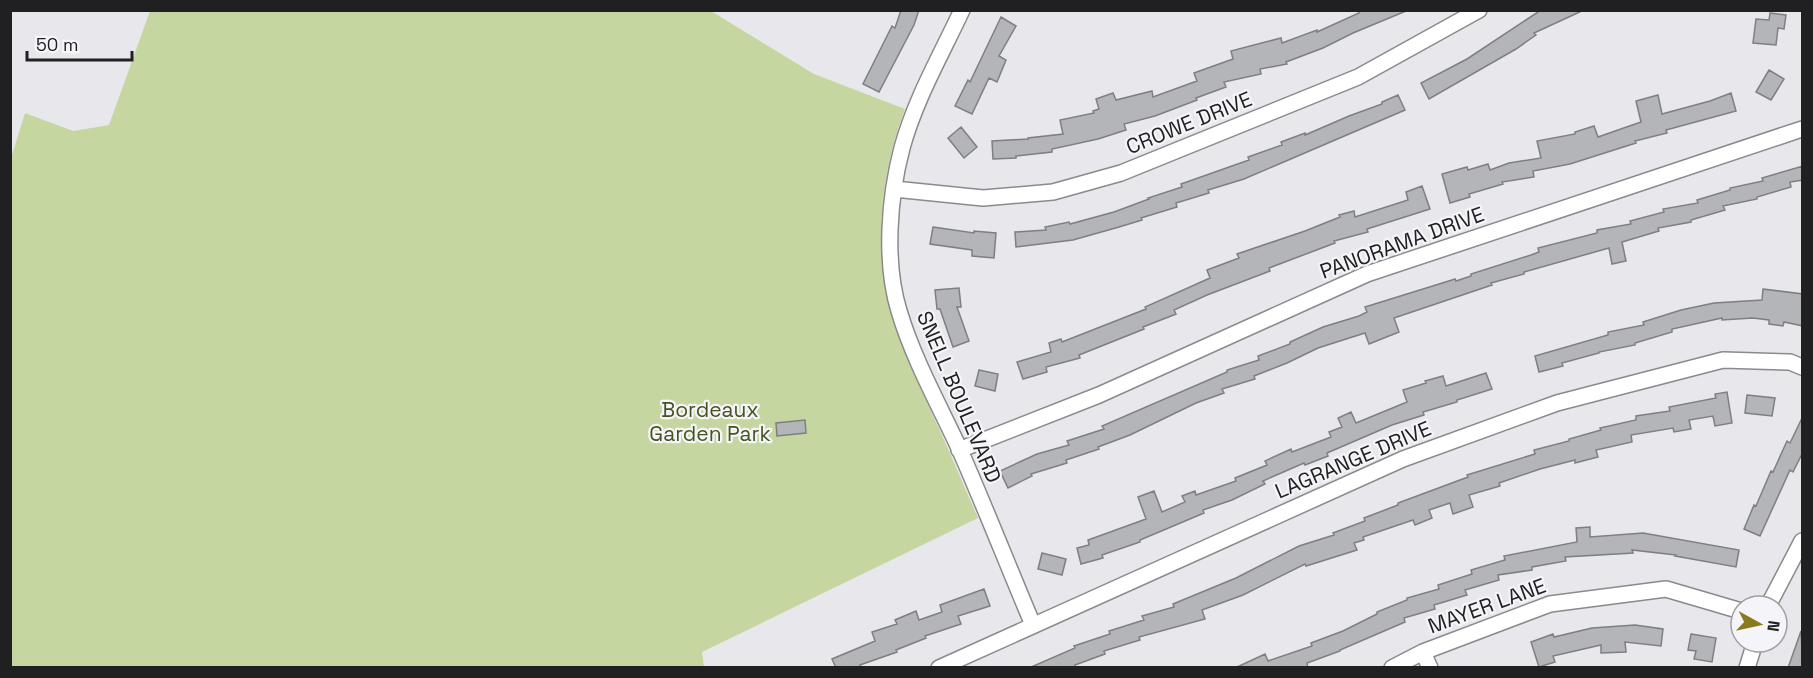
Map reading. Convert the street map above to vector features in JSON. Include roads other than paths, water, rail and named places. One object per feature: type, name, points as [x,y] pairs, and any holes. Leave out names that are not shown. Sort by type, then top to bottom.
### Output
[{"type":"street","name":"SNELL BOULEVARD","points":[[962,10],[910,120],[894,189],[890,253],[898,309],[910,343],[959,450],[1033,625]]},
{"type":"street","name":"CROWE DRIVE","points":[[894,189],[983,198],[1053,192],[1121,173],[1358,76],[1479,10]]},
{"type":"street","name":"PANORAMA DRIVE","points":[[959,450],[1099,395],[1367,274],[1803,129]]},
{"type":"street","name":"LAGRANGE DRIVE","points":[[939,668],[1403,459],[1557,403],[1723,360],[1790,362],[1803,367]]},
{"type":"street","points":[[1774,594],[1803,541]]},
{"type":"street","name":"MAYER LANE","points":[[1392,668],[1423,652],[1550,604],[1665,589],[1729,608]]},
{"type":"street","points":[[1423,652],[1430,668]]},
{"type":"park label","name":"Bordeaux Garden Park","points":[[710,422]]}]
